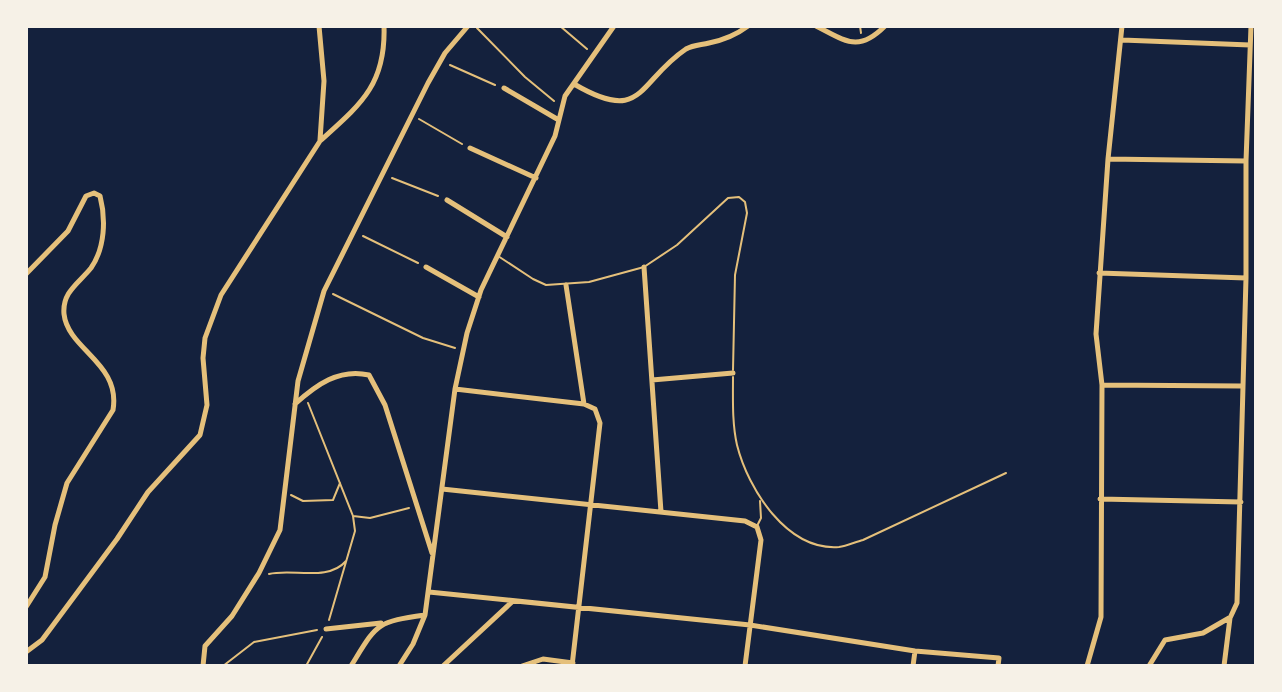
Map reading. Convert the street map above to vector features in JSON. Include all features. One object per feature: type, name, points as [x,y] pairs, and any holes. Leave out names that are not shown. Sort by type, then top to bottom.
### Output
[{"type":"street","points":[[319,26],[324,81],[320,141]]},
{"type":"street","points":[[26,652],[42,640],[148,492],[200,435],[207,405],[203,358],[210,319],[221,295],[320,141],[367,97],[381,63],[384,26]]},
{"type":"street","points":[[203,666],[205,646],[232,616],[280,530],[298,381],[324,291],[441,60],[468,26]]},
{"type":"street","points":[[399,666],[413,644],[425,615],[455,389],[479,297],[555,136],[561,107],[614,26]]},
{"type":"street","points":[[574,84],[609,102],[626,101],[645,90],[689,47],[736,35],[748,26]]},
{"type":"street","points":[[816,26],[856,44],[868,41],[885,26]]},
{"type":"street","points":[[1087,666],[1101,617],[1102,385],[1096,334],[1108,159],[1122,26]]},
{"type":"street","points":[[1224,666],[1230,618],[1237,603],[1251,26]]},
{"type":"street","points":[[1122,40],[1250,45]]},
{"type":"street","points":[[504,88],[557,119]]},
{"type":"street","points":[[470,148],[536,178]]},
{"type":"street","points":[[1108,159],[1246,161]]},
{"type":"street","points":[[26,274],[68,231],[86,196],[94,193],[100,196],[101,248],[90,269],[66,298],[64,314],[71,331],[110,382],[113,410],[67,483],[57,513],[45,577],[26,607]]},
{"type":"street","points":[[447,200],[507,237]]},
{"type":"street","points":[[426,267],[479,297]]},
{"type":"street","points":[[644,267],[661,512]]},
{"type":"street","points":[[1099,273],[1246,278]]},
{"type":"street","points":[[566,285],[584,404]]},
{"type":"street","points":[[295,404],[315,385],[331,378],[359,373],[369,375],[385,405],[433,558]]},
{"type":"street","points":[[652,380],[733,373]]},
{"type":"street","points":[[1102,385],[1241,386]]},
{"type":"street","points":[[455,389],[584,404],[595,409],[600,423],[573,664],[543,659],[522,666]]},
{"type":"street","points":[[442,489],[745,521],[757,527],[761,540],[745,666]]},
{"type":"street","points":[[1100,499],[1241,502]]},
{"type":"street","points":[[429,592],[750,625],[915,651],[999,658],[998,666]]},
{"type":"street","points":[[443,666],[514,601]]},
{"type":"street","points":[[351,666],[380,625],[425,615]]},
{"type":"street","points":[[1149,666],[1165,640],[1203,633],[1230,618]]},
{"type":"street","points":[[326,629],[391,622]]},
{"type":"street","points":[[913,666],[915,651]]},
{"type":"lane","points":[[497,256],[546,285],[566,285],[644,267],[677,245],[728,198],[739,197],[745,202],[747,213],[735,275],[733,404],[737,445],[760,499],[761,518],[757,527]]},
{"type":"lane","points":[[760,499],[792,533],[810,543],[839,547],[863,540],[1006,473]]},
{"type":"path","points":[[475,26],[525,77],[561,107]]},
{"type":"path","points":[[560,26],[594,55]]},
{"type":"path","points":[[441,60],[504,88]]},
{"type":"path","points":[[412,116],[470,148]]},
{"type":"path","points":[[384,175],[447,200]]},
{"type":"path","points":[[355,233],[426,267]]},
{"type":"path","points":[[324,291],[423,338],[463,350]]},
{"type":"path","points":[[305,394],[353,516],[355,531],[326,629],[306,666]]},
{"type":"path","points":[[283,491],[303,501],[333,500],[340,483]]},
{"type":"path","points":[[353,516],[370,518],[418,506]]},
{"type":"path","points":[[256,577],[284,570],[311,575],[341,567],[347,560]]},
{"type":"path","points":[[223,666],[254,642],[326,629]]}]
